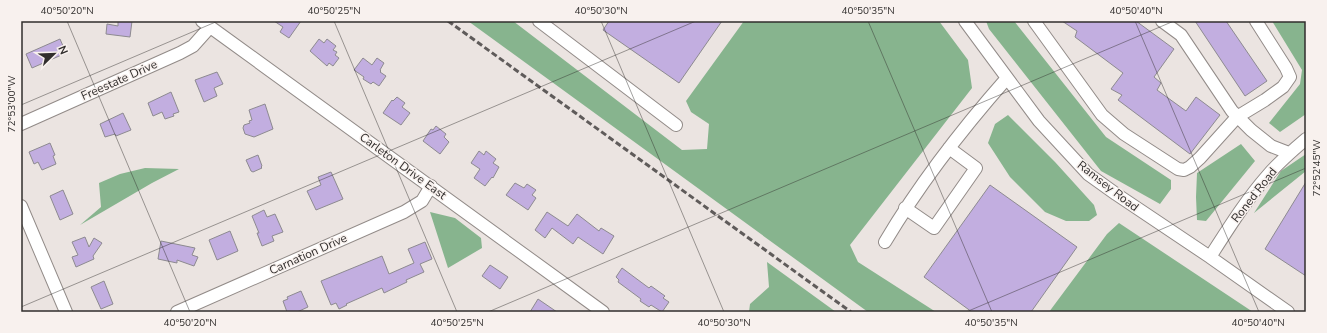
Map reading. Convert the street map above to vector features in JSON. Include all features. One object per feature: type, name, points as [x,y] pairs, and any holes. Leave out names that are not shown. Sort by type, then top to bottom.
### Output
[{"type":"street","points":[[539,21],[676,125]]},
{"type":"street","name":"Ramsey Road","points":[[965,21],[1039,121],[1088,174],[1288,312]]},
{"type":"street","points":[[1034,21],[1102,115],[1124,134],[1178,169],[1184,170],[1190,168],[1200,158],[1237,116],[1266,100],[1283,87],[1290,77],[1286,68],[1256,21]]},
{"type":"street","points":[[1162,21],[1181,35],[1232,111],[1251,130],[1271,146],[1289,153]]},
{"type":"street","name":"Freestate Drive","points":[[21,124],[180,53],[192,46],[206,24]]},
{"type":"street","name":"Carleton Drive East","points":[[206,24],[603,312]]},
{"type":"street","points":[[885,242],[905,208],[968,122],[1007,78]]},
{"type":"street","name":"Roned Road","points":[[1210,257],[1248,200],[1268,174],[1289,153],[1306,139]]},
{"type":"street","points":[[905,208],[934,228],[976,168],[950,148]]},
{"type":"street","name":"Carnation Drive","points":[[177,312],[404,212],[422,201],[431,186]]},
{"type":"street","points":[[21,206],[66,312]]},
{"type":"green space","points":[[468,21],[513,21],[682,150],[707,149],[709,124],[691,112],[686,101],[744,21],[939,21],[968,60],[972,88],[850,245],[858,262],[936,312],[868,312]]},
{"type":"green space","points":[[986,21],[1014,21],[1106,137],[1171,180],[1171,189],[1160,204],[1101,171],[989,29]]},
{"type":"green space","points":[[1272,21],[1306,21],[1306,114],[1280,132],[1269,123],[1300,84],[1302,70]]},
{"type":"green space","points":[[1008,115],[1055,162],[1094,205],[1097,215],[1089,221],[1066,221],[1045,212],[1010,177],[988,143],[995,124]]},
{"type":"green space","points":[[1241,144],[1255,161],[1206,221],[1197,220],[1197,173]]},
{"type":"green space","points":[[1306,154],[1306,171],[1254,213],[1281,171]]},
{"type":"green space","points":[[145,168],[179,169],[80,225],[101,207],[99,183],[120,174]]},
{"type":"green space","points":[[430,212],[455,218],[481,238],[482,248],[448,268]]},
{"type":"green space","points":[[1119,223],[1253,312],[1049,312],[1107,234]]},
{"type":"green space","points":[[767,262],[836,312],[749,312],[750,304],[769,287]]},
{"type":"building","points":[[118,21],[132,21],[130,37],[106,34],[107,24],[118,26]]},
{"type":"building","points":[[274,21],[301,21],[289,38],[280,32],[283,27]]},
{"type":"building","points":[[609,21],[722,21],[679,83],[603,30]]},
{"type":"building","points":[[1062,21],[1136,21],[1174,49],[1154,77],[1161,83],[1157,90],[1186,111],[1196,97],[1220,115],[1190,154],[1118,100],[1122,95],[1111,89],[1123,73],[1075,37],[1077,31]]},
{"type":"building","points":[[1195,21],[1226,21],[1267,81],[1245,96]]},
{"type":"building","points":[[60,39],[66,53],[32,68],[26,54]]},
{"type":"building","points":[[319,39],[324,43],[327,39],[336,46],[333,50],[337,52],[335,55],[339,58],[333,66],[329,63],[327,66],[310,51]]},
{"type":"building","points":[[363,58],[372,65],[377,58],[384,63],[380,72],[386,76],[379,86],[373,82],[371,84],[363,79],[364,77],[354,70]]},
{"type":"building","points":[[217,72],[223,84],[214,88],[217,96],[204,102],[195,80]]},
{"type":"building","points":[[171,92],[179,112],[173,114],[174,116],[165,119],[162,112],[153,116],[148,103]]},
{"type":"building","points":[[397,97],[405,103],[402,107],[410,113],[401,125],[383,113],[392,100],[393,101]]},
{"type":"building","points":[[265,104],[273,129],[254,137],[245,134],[243,128],[244,125],[250,123],[249,121],[252,120],[249,110]]},
{"type":"building","points":[[123,113],[131,130],[116,136],[115,134],[105,137],[100,124]]},
{"type":"building","points":[[436,126],[446,134],[444,137],[449,142],[440,154],[423,141],[431,129],[433,130]]},
{"type":"building","points":[[50,143],[55,155],[53,156],[56,164],[42,170],[38,162],[34,164],[29,152]]},
{"type":"building","points":[[479,151],[484,155],[486,151],[496,159],[493,163],[499,167],[493,178],[492,177],[485,186],[474,178],[480,169],[471,163]]},
{"type":"building","points":[[258,155],[262,168],[253,172],[251,171],[246,160]]},
{"type":"building","points":[[331,172],[343,199],[316,210],[307,191],[321,185],[318,177]]},
{"type":"building","points":[[1306,182],[1306,276],[1265,249]]},
{"type":"building","points":[[515,183],[524,188],[527,184],[536,190],[532,195],[536,198],[528,210],[506,195]]},
{"type":"building","points":[[990,185],[1077,247],[1031,312],[972,312],[924,277]]},
{"type":"building","points":[[63,190],[73,214],[60,220],[50,196]]},
{"type":"building","points":[[264,210],[267,217],[275,214],[283,232],[272,236],[274,241],[262,246],[257,233],[259,233],[252,216]]},
{"type":"building","points":[[547,212],[568,226],[577,214],[599,231],[601,228],[614,236],[603,254],[578,237],[573,244],[552,228],[545,238],[535,230]]},
{"type":"building","points":[[230,231],[238,251],[217,260],[209,240]]},
{"type":"building","points":[[85,237],[89,247],[94,238],[102,243],[93,256],[94,259],[76,267],[72,257],[78,255],[72,242]]},
{"type":"building","points":[[161,241],[195,248],[192,255],[198,257],[194,266],[177,260],[177,263],[158,259]]},
{"type":"building","points":[[425,242],[432,259],[420,264],[424,272],[406,280],[407,282],[384,293],[382,288],[346,304],[347,305],[339,309],[336,303],[331,305],[321,281],[382,256],[389,274],[414,263],[408,249]]},
{"type":"building","points":[[490,265],[508,277],[500,289],[482,276]]},
{"type":"building","points":[[622,268],[649,288],[651,286],[665,296],[663,298],[669,302],[662,312],[651,305],[649,307],[640,301],[641,299],[618,282],[619,280],[616,277]]},
{"type":"building","points":[[104,281],[113,304],[101,309],[91,287]]},
{"type":"building","points":[[301,291],[308,307],[297,312],[287,312],[283,301],[288,299],[287,297]]},
{"type":"building","points":[[538,299],[557,312],[530,312]]},
{"type":"railway","points":[[448,21],[851,312]]}]
